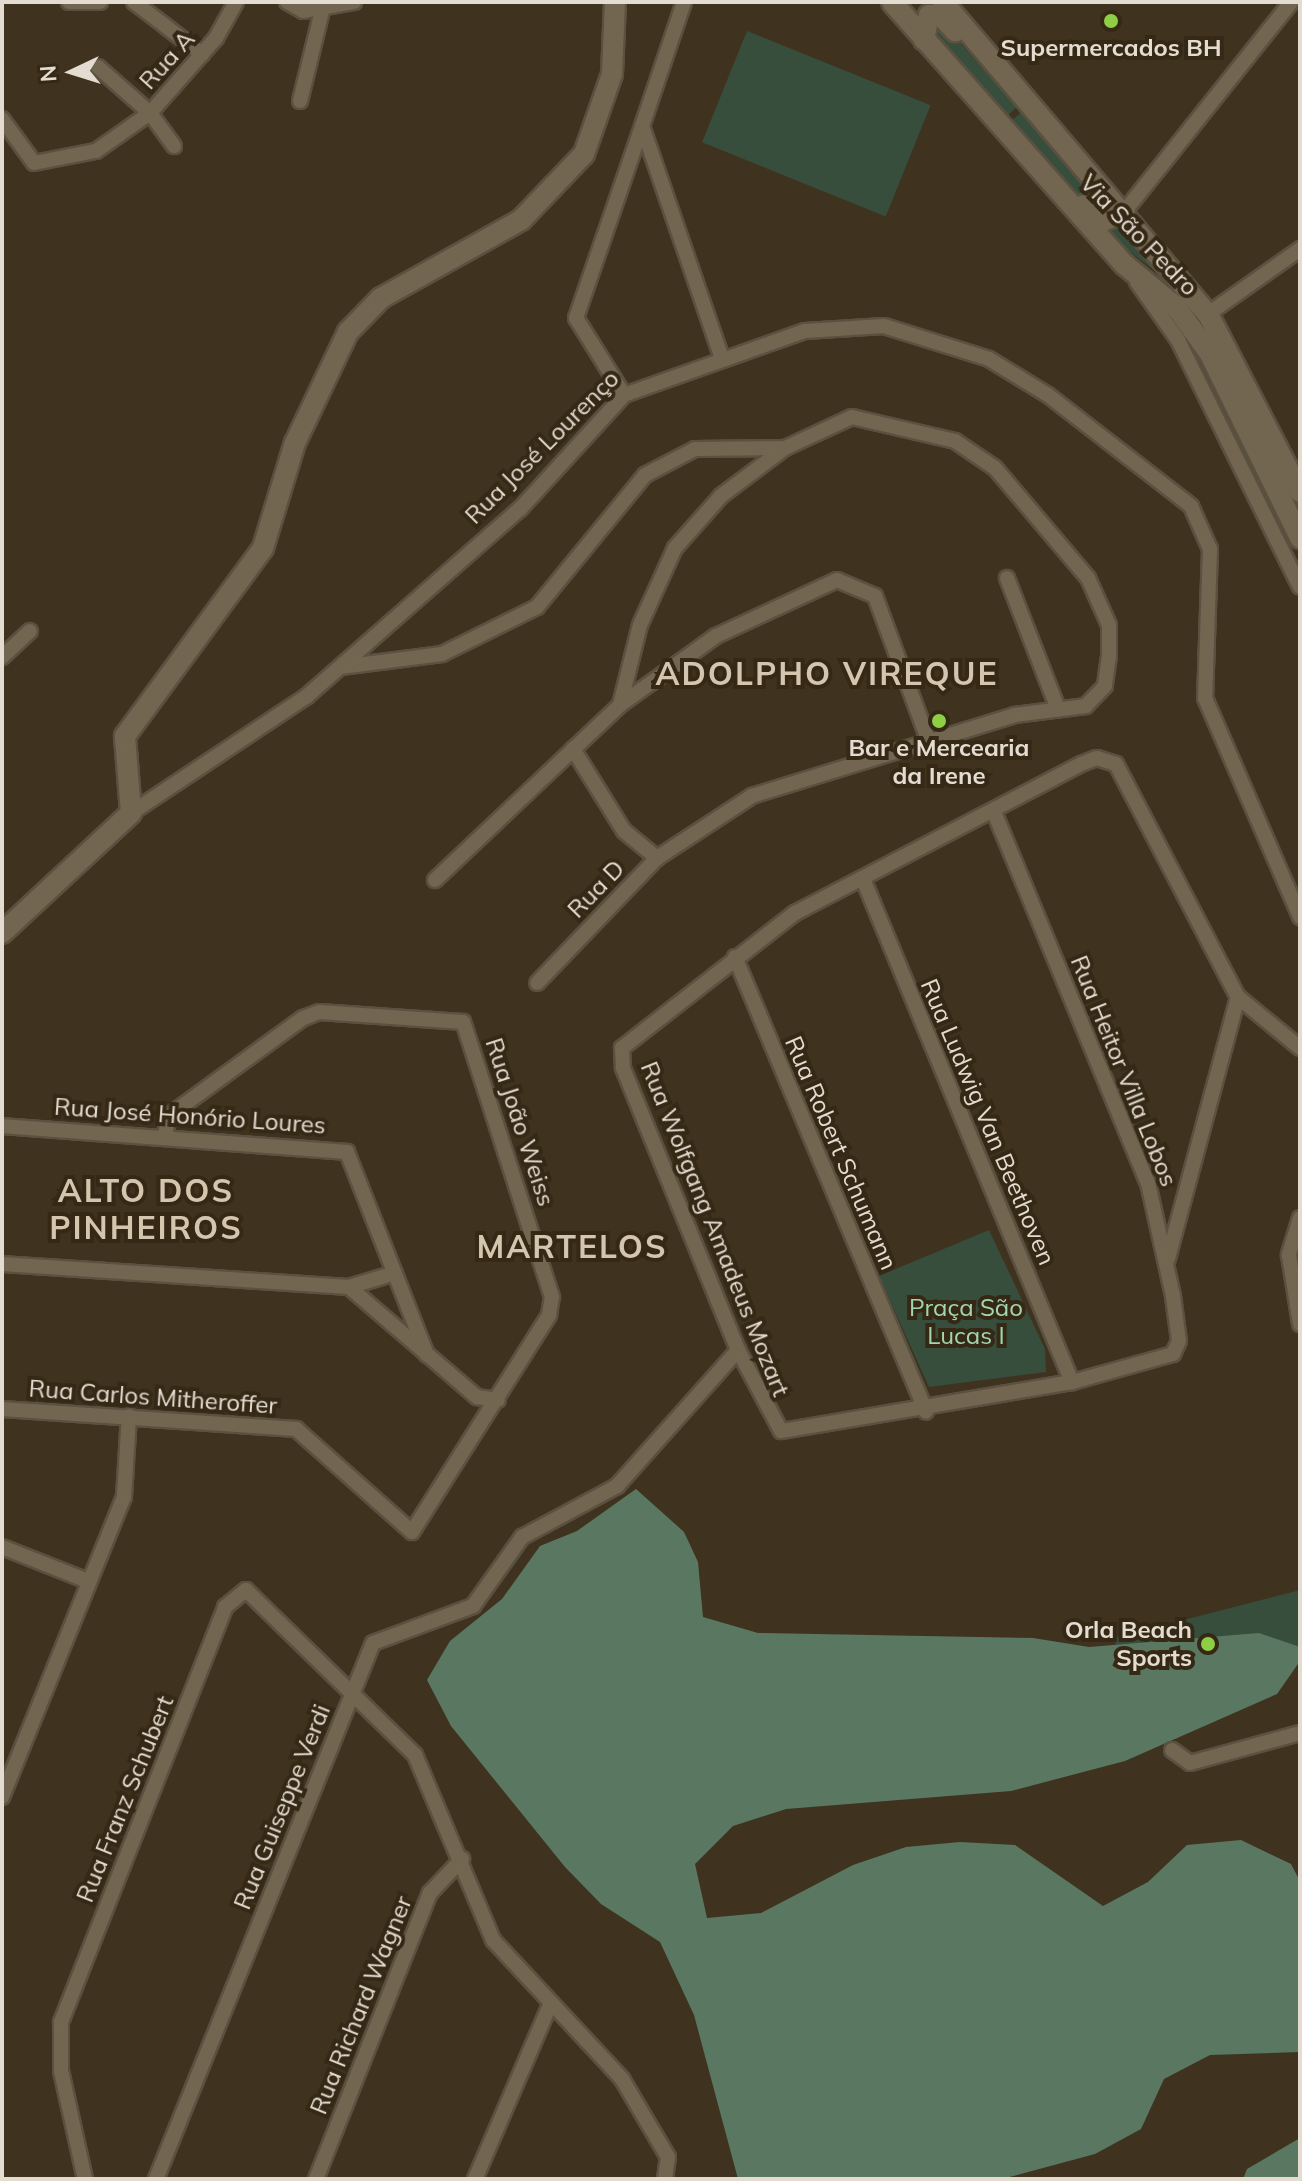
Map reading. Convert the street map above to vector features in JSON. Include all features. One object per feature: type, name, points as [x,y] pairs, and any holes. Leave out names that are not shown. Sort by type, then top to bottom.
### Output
[{"type":"main road","points":[[131,813],[125,736],[263,548],[295,443],[348,332],[381,298],[521,220],[584,154],[612,74],[615,2]]},
{"type":"main road","name":"Via São Pedro","points":[[892,2],[1125,265],[1176,307],[1210,354],[1300,538]]},
{"type":"main road","points":[[943,2],[1125,211],[1208,314],[1297,478]]},
{"type":"main road","points":[[924,40],[923,21],[941,16],[1001,81],[1016,86]]},
{"type":"main road","points":[[1020,148],[1032,149],[1097,219],[1110,222],[1125,211]]},
{"type":"main road","name":"Rua José Lourenço","points":[[2,933],[131,813]]},
{"type":"street","points":[[69,2],[100,2]]},
{"type":"street","points":[[134,2],[202,54]]},
{"type":"street","name":"Rua A","points":[[2,119],[42,164],[96,151],[150,113],[202,54],[236,2]]},
{"type":"street","points":[[287,2],[322,11],[354,2]]},
{"type":"street","points":[[624,395],[576,318],[684,2]]},
{"type":"street","points":[[1125,211],[1291,2]]},
{"type":"street","points":[[300,101],[322,11]]},
{"type":"street","points":[[98,67],[150,113],[174,146]]},
{"type":"street","points":[[642,126],[721,356]]},
{"type":"street","points":[[1208,314],[1300,249]]},
{"type":"street","points":[[1125,265],[1178,340],[1300,587]]},
{"type":"street","name":"Rua José Lourenço","points":[[131,813],[307,696],[520,509],[624,395],[721,356],[838,327],[916,333],[989,359],[1048,395],[1191,506],[1210,549],[1205,698],[1300,917]]},
{"type":"street","points":[[620,705],[640,625],[675,548],[721,496],[785,448],[830,422],[876,417],[955,441],[995,468],[1088,578],[1109,625],[1105,686],[1086,706],[1058,709],[929,742],[752,796],[657,858]]},
{"type":"street","points":[[340,667],[442,654],[512,623],[537,607],[645,475],[695,449],[785,448]]},
{"type":"street","points":[[1007,578],[1058,709]]},
{"type":"street","points":[[435,880],[620,705],[716,636],[837,580],[875,596],[929,742]]},
{"type":"street","points":[[2,657],[30,631]]},
{"type":"street","name":"Rua D","points":[[537,983],[657,858],[624,831],[573,749]]},
{"type":"street","name":"Rua Wolfgang Amadeus Mozart","points":[[1173,1354],[1072,1382],[926,1411],[781,1431],[738,1350],[621,1057],[622,1048],[795,913],[1097,758],[1116,764],[1238,997],[1300,1048]]},
{"type":"street","name":"Rua Heitor Villa Lobos","points":[[994,812],[1148,1183],[1168,1259],[1179,1341],[1173,1354]]},
{"type":"street","name":"Rua Ludwig Van Beethoven","points":[[863,879],[1072,1382]]},
{"type":"street","name":"Rua Robert Schumann","points":[[735,957],[926,1411]]},
{"type":"street","points":[[1168,1259],[1238,997]]},
{"type":"street","name":"Rua João Weiss","points":[[165,1134],[170,1115],[303,1018],[319,1012],[463,1022],[552,1297],[498,1400],[417,1527],[405,1531]]},
{"type":"street","name":"Rua José Honório Loures","points":[[2,1126],[165,1134],[347,1152],[427,1355]]},
{"type":"street","points":[[1300,1218],[1289,1255],[1300,1324]]},
{"type":"street","points":[[2,1264],[349,1287],[395,1273]]},
{"type":"street","points":[[349,1287],[477,1397],[498,1400]]},
{"type":"street","points":[[391,1321],[410,1313]]},
{"type":"street","points":[[352,1691],[373,1643],[473,1606],[522,1537],[617,1486],[738,1350]]},
{"type":"street","name":"Rua Carlos Mitheroffer","points":[[2,1409],[296,1429],[405,1531]]},
{"type":"street","points":[[2,1797],[124,1497],[129,1416]]},
{"type":"street","points":[[2,1547],[88,1581]]},
{"type":"street","name":"Rua Franz Schubert","points":[[85,2179],[61,2071],[61,2022],[233,1593],[258,1595],[352,1691]]},
{"type":"street","name":"Rua Guiseppe Verdi","points":[[156,2179],[352,1691],[415,1755],[462,1859],[493,1940],[549,2007],[622,2079],[668,2157],[665,2179]]},
{"type":"street","points":[[1172,1750],[1190,1763],[1300,1733]]},
{"type":"street","name":"Rua Richard Wagner","points":[[316,2179],[430,1893],[462,1859]]},
{"type":"street","points":[[475,2179],[549,2007]]},
{"type":"green space","points":[[940,20],[1004,93],[1022,102],[1005,118],[932,33]]},
{"type":"green space","points":[[747,31],[931,105],[886,216],[702,142]]},
{"type":"green space","points":[[1027,107],[1106,202],[1106,213],[1096,213],[1009,123]]},
{"type":"green space","points":[[1125,220],[1184,293],[1108,235]]},
{"type":"green space","name":"Praça São Lucas I","points":[[989,1230],[1045,1349],[1046,1372],[929,1387],[879,1276]]},
{"type":"green space","points":[[636,1489],[684,1532],[698,1562],[703,1617],[758,1633],[1033,1638],[1089,1647],[1259,1633],[1300,1647],[1300,1661],[1277,1694],[1125,1761],[1011,1791],[786,1809],[733,1826],[695,1864],[707,1918],[761,1913],[853,1865],[906,1847],[960,1842],[1015,1845],[1103,1906],[1148,1882],[1187,1845],[1241,1840],[1291,1864],[1300,1881],[1300,2052],[1210,2055],[1164,2079],[1141,2129],[1095,2154],[1002,2179],[738,2179],[694,2015],[660,1942],[601,1904],[565,1867],[451,1726],[427,1680],[450,1641],[502,1599],[540,1546],[577,1531]]},
{"type":"green space","name":"Orla Beach Sports","points":[[1300,1590],[1300,1649],[1127,1688],[1114,1638]]},
{"type":"green space","points":[[1300,2138],[1300,2179],[1243,2179],[1247,2169]]},
{"type":"place","name":"Supermercados BH","points":[[1111,21]]},
{"type":"place","name":"Bar e Mercearia da Irene","points":[[939,721]]},
{"type":"place","name":"Orla Beach Sports","points":[[1208,1644]]},
{"type":"district","name":"ADOLPHO VIREQUE","points":[[827,673]]},
{"type":"district","name":"ALTO DOS PINHEIROS","points":[[146,1210]]},
{"type":"district","name":"MARTELOS","points":[[572,1246]]}]
